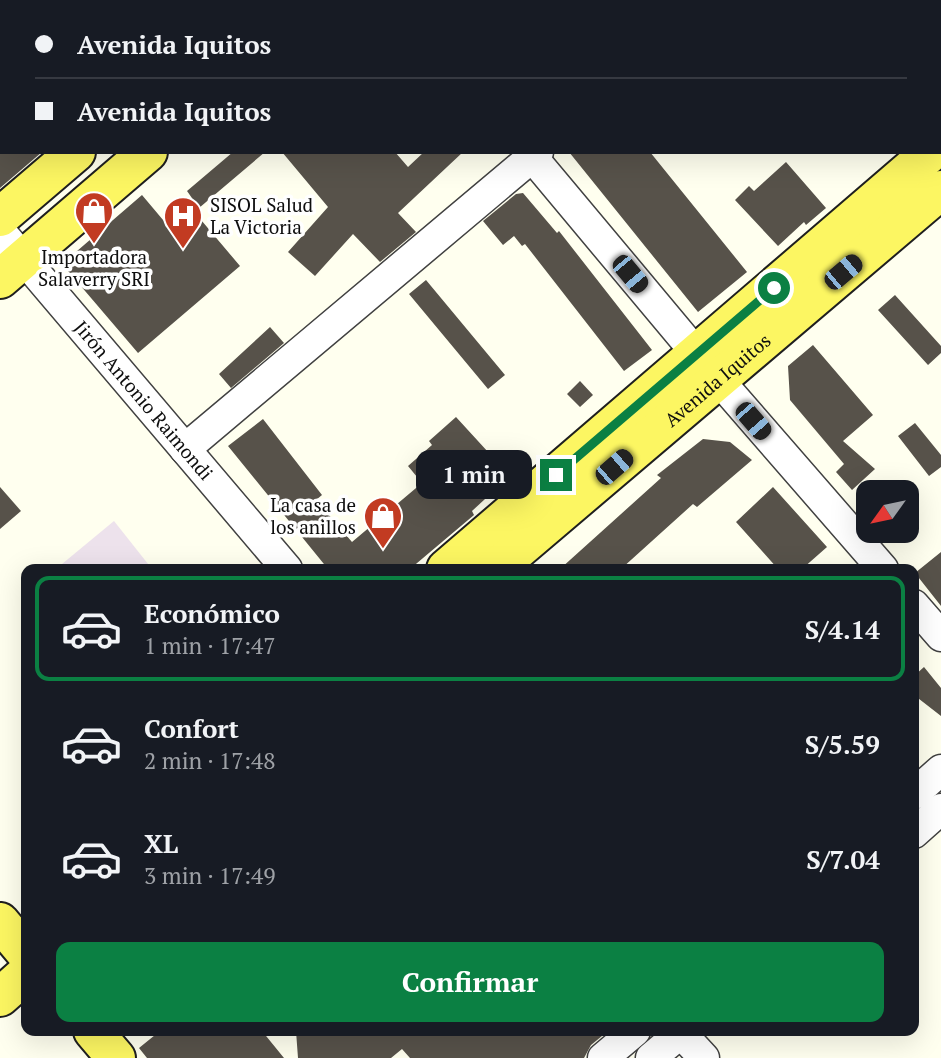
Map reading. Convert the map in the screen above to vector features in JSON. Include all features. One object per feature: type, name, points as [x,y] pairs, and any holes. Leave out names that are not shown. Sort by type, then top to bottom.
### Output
[{"type":"main road","points":[[0,217],[74,154]]},
{"type":"main road","points":[[8,256],[145,154]]},
{"type":"main road","name":"Avenida Iquitos","points":[[500,564],[929,154]]},
{"type":"main road","name":"Avenida Iquitos","points":[[452,564],[707,366],[941,190]]},
{"type":"main road","points":[[97,1036],[117,1058]]},
{"type":"street","points":[[185,449],[533,154],[707,366],[879,564]]},
{"type":"street","name":"Jirón Antonio Raimondi","points":[[8,256],[185,449],[283,564]]},
{"type":"street","points":[[919,610],[941,636]]},
{"type":"street","points":[[919,790],[941,770]]},
{"type":"street","points":[[919,829],[941,809]]},
{"type":"street","points":[[603,1058],[629,1036]]},
{"type":"street","points":[[651,1058],[675,1036]]},
{"type":"street","points":[[685,1036],[704,1058]]},
{"type":"shaded area","points":[[114,521],[148,564],[62,564]]},
{"type":"building","points":[[0,154],[40,154],[0,188]]},
{"type":"building","points":[[231,154],[263,154],[199,208],[187,191]]},
{"type":"building","points":[[284,154],[397,154],[408,167],[422,154],[461,154],[398,213],[416,232],[380,262],[353,234],[315,276],[288,252],[328,207]]},
{"type":"building","points":[[571,154],[652,154],[747,272],[698,312]]},
{"type":"building","points":[[786,162],[826,208],[806,225],[804,222],[778,246],[735,200],[749,186],[754,191]]},
{"type":"building","points":[[523,193],[557,233],[559,231],[652,350],[624,371],[525,244],[522,246],[514,236],[503,245],[483,221],[516,194]]},
{"type":"building","points":[[142,195],[174,233],[196,214],[240,266],[138,353],[62,264]]},
{"type":"building","points":[[426,280],[505,375],[488,389],[409,294]]},
{"type":"building","points":[[895,295],[941,346],[941,353],[928,365],[878,310]]},
{"type":"building","points":[[270,327],[284,343],[231,388],[219,374]]},
{"type":"building","points":[[813,345],[873,415],[843,441],[875,469],[863,480],[856,480],[856,486],[852,490],[836,472],[844,464],[790,400],[788,366]]},
{"type":"building","points":[[580,381],[593,395],[580,407],[567,394]]},
{"type":"building","points":[[456,417],[510,476],[472,511],[474,515],[416,564],[324,564],[228,446],[263,419],[322,495],[316,500],[352,542],[422,483],[408,466],[432,445],[429,441]]},
{"type":"building","points":[[915,423],[941,455],[941,467],[929,476],[898,436]]},
{"type":"building","points":[[703,439],[730,442],[752,460],[697,507],[693,504],[627,564],[566,564],[661,478],[657,475]]},
{"type":"building","points":[[0,487],[21,511],[0,529]]},
{"type":"building","points":[[773,487],[827,547],[808,564],[774,564],[736,522]]},
{"type":"building","points":[[941,552],[941,606],[919,578],[919,570]]},
{"type":"building","points":[[924,667],[941,688],[941,716],[919,699],[919,672]]},
{"type":"building","points":[[154,1036],[266,1036],[284,1058],[147,1058],[139,1048]]},
{"type":"building","points":[[296,1036],[602,1036],[591,1045],[584,1058],[410,1058],[402,1049],[391,1058],[298,1058]]},
{"type":"place","name":"Importadora Salaverry SRI","points":[[94,245]]},
{"type":"place","name":"SISOL Salud La Victoria","points":[[183,250]]},
{"type":"place","name":"La casa de los anillos","points":[[383,550]]},
{"type":"route","points":[[556,475],[774,288]]}]
